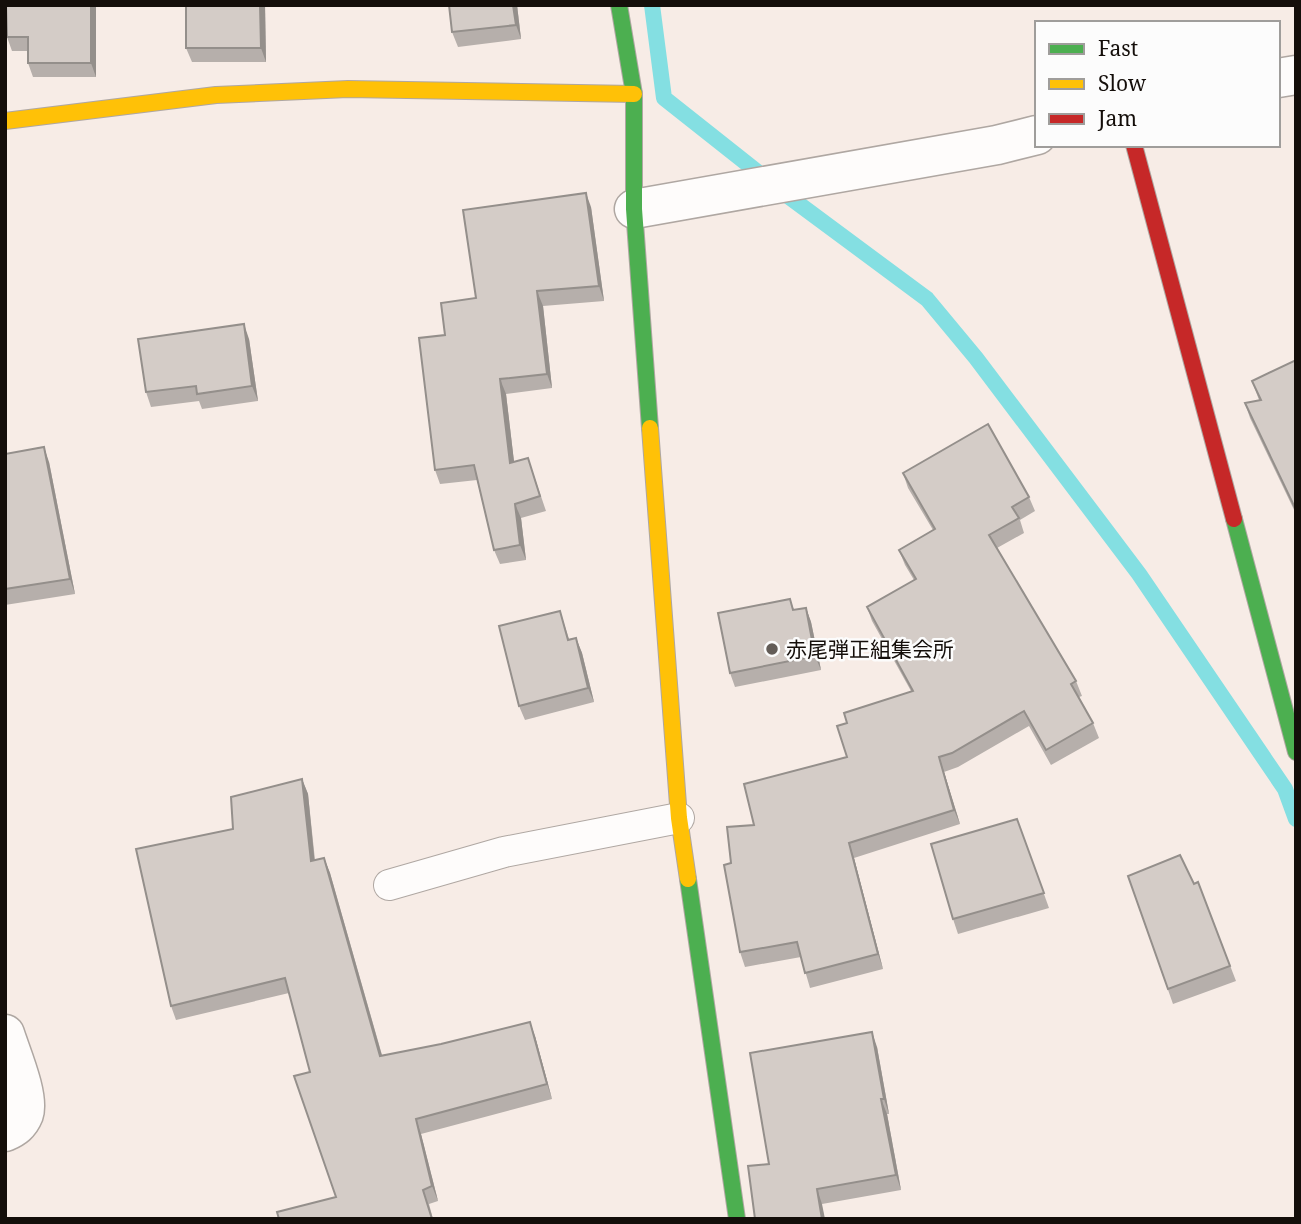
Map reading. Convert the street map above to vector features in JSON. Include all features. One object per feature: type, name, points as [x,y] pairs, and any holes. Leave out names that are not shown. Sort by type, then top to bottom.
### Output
[{"type":"street","points":[[619,5],[634,93],[634,209],[679,818],[737,1219]]},
{"type":"street","points":[[5,121],[229,94],[348,89],[634,93]]},
{"type":"street","points":[[634,209],[997,145],[1035,136]]},
{"type":"street","points":[[1135,147],[1296,752]]},
{"type":"street","points":[[5,1034],[25,1095],[25,1112],[17,1126],[5,1132]]},
{"type":"lane","points":[[389,885],[504,852],[679,818]]},
{"type":"building","points":[[6,5],[91,5],[91,63],[28,63],[28,37],[7,37]]},
{"type":"building","points":[[186,5],[260,5],[261,48],[186,48]]},
{"type":"building","points":[[449,5],[513,5],[516,25],[452,32]]},
{"type":"building","points":[[586,193],[599,286],[537,291],[547,374],[500,379],[510,463],[528,458],[540,496],[515,504],[520,545],[494,550],[474,465],[435,470],[419,338],[445,335],[441,303],[476,298],[463,210]]},
{"type":"building","points":[[244,324],[252,386],[197,394],[196,386],[146,392],[138,339]]},
{"type":"building","points":[[1296,360],[1296,510],[1245,403],[1261,400],[1252,381]]},
{"type":"building","points":[[988,424],[1029,497],[1012,507],[1019,518],[989,535],[1076,681],[1071,684],[1093,723],[1046,750],[1024,711],[952,753],[939,757],[954,810],[849,843],[878,954],[805,973],[797,942],[740,952],[724,865],[731,863],[727,827],[754,825],[744,784],[847,757],[837,726],[847,723],[844,713],[913,691],[867,607],[916,579],[899,550],[935,529],[903,473]]},
{"type":"building","points":[[44,447],[70,579],[5,589],[5,454]]},
{"type":"building","name":"赤尾弾正組集会所","points":[[790,599],[793,610],[806,608],[815,656],[730,673],[718,613]]},
{"type":"building","points":[[560,611],[568,640],[576,638],[588,688],[519,706],[499,626]]},
{"type":"building","points":[[302,779],[311,861],[324,858],[380,1056],[530,1022],[547,1084],[416,1119],[432,1186],[423,1190],[432,1219],[279,1219],[277,1212],[336,1197],[294,1076],[310,1072],[285,978],[171,1006],[136,849],[233,829],[231,797]]},
{"type":"building","points":[[1017,819],[1044,893],[953,919],[931,844]]},
{"type":"building","points":[[1180,855],[1194,884],[1198,882],[1230,966],[1168,989],[1128,876]]},
{"type":"building","points":[[872,1032],[884,1099],[881,1099],[896,1175],[817,1189],[822,1219],[755,1219],[748,1166],[769,1164],[750,1053]]},
{"type":"waterway","points":[[652,5],[664,98],[784,193],[927,299],[976,358],[1139,574],[1285,789],[1296,819]]},
{"type":"traffic: fast","points":[[619,5],[634,94],[634,209],[650,428]]},
{"type":"traffic: fast","points":[[1234,519],[1296,752]]},
{"type":"traffic: fast","points":[[688,879],[737,1219]]},
{"type":"traffic: slow","points":[[5,121],[216,95],[348,89],[634,94]]},
{"type":"traffic: slow","points":[[650,428],[679,818],[688,879]]},
{"type":"traffic: jam","points":[[1135,147],[1234,519]]},
{"type":"place","name":"赤尾弾正組集会所","points":[[772,649]]}]
